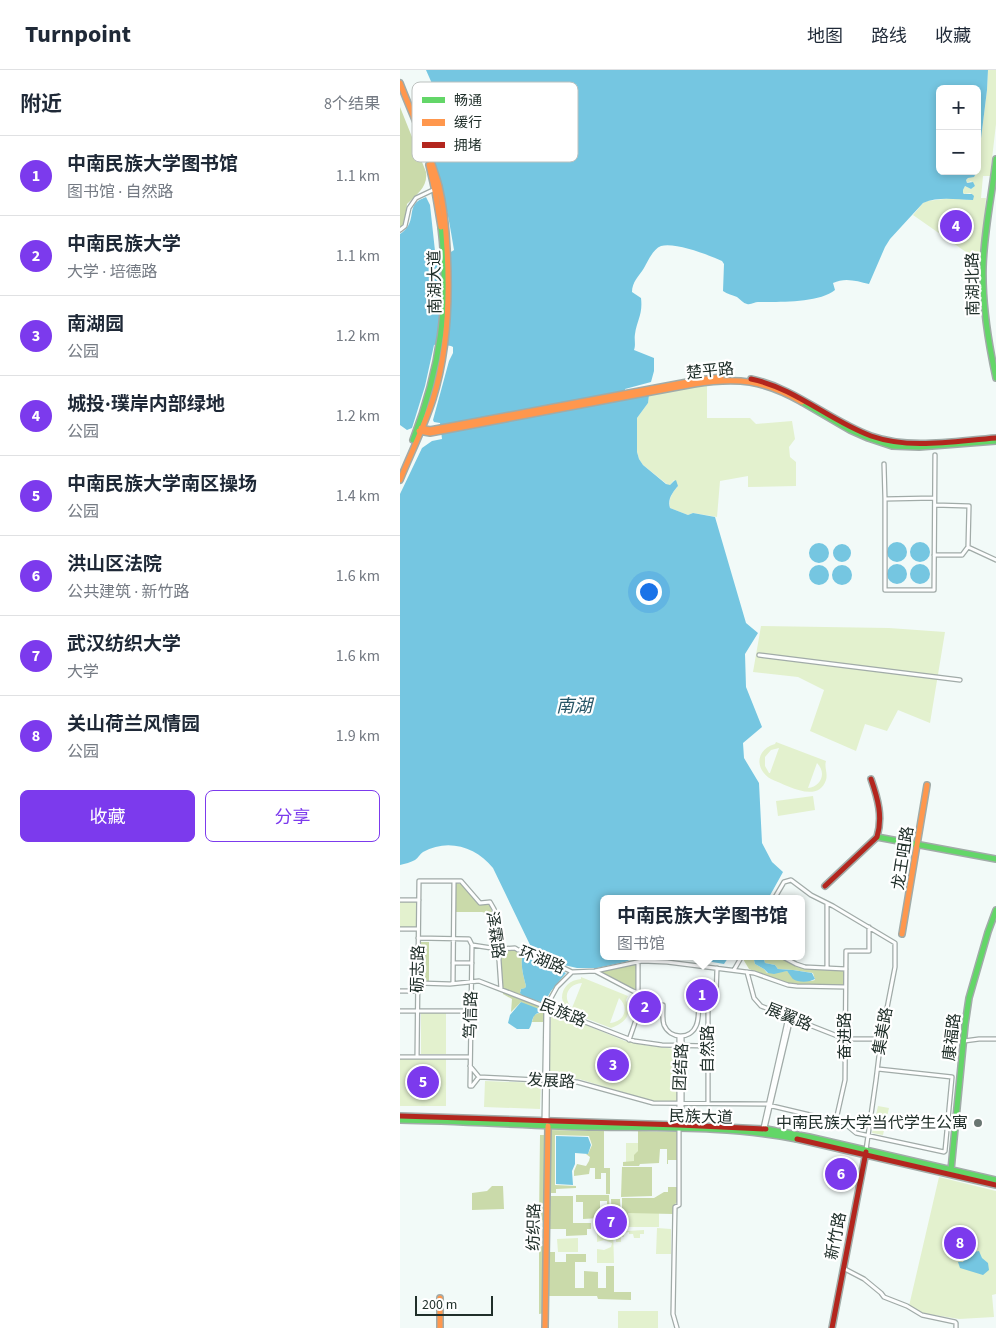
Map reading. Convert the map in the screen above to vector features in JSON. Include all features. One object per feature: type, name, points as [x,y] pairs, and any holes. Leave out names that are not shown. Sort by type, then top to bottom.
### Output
[{"type":"main road","name":"南湖大道","points":[[400,84],[412,113]]},
{"type":"main road","name":"南湖大道","points":[[400,92],[412,123]]},
{"type":"main road","name":"南湖北路","points":[[996,159],[995,186],[984,250],[987,331],[996,378]]},
{"type":"main road","name":"南湖大道","points":[[427,162],[437,188]]},
{"type":"main road","name":"南湖大道","points":[[400,480],[420,430],[443,344],[445,280],[437,188],[432,162]]},
{"type":"main road","name":"楚平路","points":[[420,430],[427,434],[724,377],[744,378],[782,388],[862,432],[890,442],[914,444],[996,440]]},
{"type":"main road","name":"南湖大道","points":[[400,472],[420,430]]},
{"type":"main road","points":[[826,886],[878,837],[880,827],[879,807],[871,780]]},
{"type":"main road","name":"龙王咀路","points":[[902,934],[927,785]]},
{"type":"main road","points":[[878,837],[996,859]]},
{"type":"main road","name":"康福路","points":[[951,1170],[970,998],[996,910]]},
{"type":"main road","name":"民族大道","points":[[400,1116],[546,1124]]},
{"type":"main road","name":"民族大道","points":[[400,1120],[764,1129],[782,1131],[996,1185]]},
{"type":"main road","name":"纺织路","points":[[546,1124],[546,1328]]},
{"type":"main road","name":"民族大道","points":[[681,1127],[773,1134],[996,1180]]},
{"type":"main road","name":"新竹路","points":[[832,1328],[866,1152]]},
{"type":"main road","points":[[440,1298],[440,1328]]},
{"type":"street","points":[[400,230],[405,226],[409,208],[416,198],[437,188]]},
{"type":"street","points":[[884,464],[885,590],[934,590],[935,455]]},
{"type":"street","points":[[885,498],[935,498]]},
{"type":"street","points":[[934,554],[962,555],[968,547],[969,506],[935,505]]},
{"type":"street","points":[[968,547],[996,560]]},
{"type":"street","points":[[759,655],[960,680]]},
{"type":"street","points":[[776,895],[784,882],[791,880],[811,895],[869,927]]},
{"type":"street","name":"砺志路","points":[[417,1057],[419,881],[454,881]]},
{"type":"street","points":[[453,983],[454,881]]},
{"type":"street","name":"泽霖路","points":[[454,881],[462,882],[480,903],[489,902],[493,907],[496,917],[501,989]]},
{"type":"street","points":[[400,900],[419,900]]},
{"type":"street","points":[[827,903],[827,968]]},
{"type":"street","name":"奋进路","points":[[836,1120],[844,1083],[846,951],[869,952],[869,927]]},
{"type":"street","name":"集美路","points":[[866,1152],[881,1040],[895,967],[895,943],[869,927]]},
{"type":"street","points":[[400,929],[418,929]]},
{"type":"street","points":[[418,938],[453,939]]},
{"type":"street","name":"环湖路","points":[[453,939],[468,939],[472,945],[498,949],[514,948],[527,950],[572,972],[595,971],[638,962],[667,962],[747,972],[797,986],[846,987]]},
{"type":"street","name":"笃信路","points":[[472,945],[470,1086],[479,1077]]},
{"type":"street","points":[[734,970],[740,960]]},
{"type":"street","points":[[789,960],[802,966],[846,969]]},
{"type":"street","points":[[453,962],[472,962]]},
{"type":"street","points":[[629,1040],[638,1018],[638,962]]},
{"type":"street","name":"自然路","points":[[708,1103],[708,1009],[716,995],[717,968]]},
{"type":"street","points":[[595,971],[638,993]]},
{"type":"street","points":[[546,1124],[547,1007],[557,987],[572,972]]},
{"type":"street","name":"展翼路","points":[[747,972],[753,996],[758,1004],[845,1039],[881,1040]]},
{"type":"street","name":"民族路","points":[[418,983],[480,981],[629,1040],[655,1045],[708,1046]]},
{"type":"street","points":[[400,991],[418,992]]},
{"type":"street","points":[[638,1005],[663,1005],[663,1022],[665,1027],[671,1033],[681,1037],[690,1033],[696,1027],[699,1006],[710,1005]]},
{"type":"street","points":[[400,1011],[471,1011]]},
{"type":"street","points":[[764,1129],[790,1017]]},
{"type":"street","name":"团结路","points":[[677,1328],[674,1314],[675,1207],[679,1205],[681,1037]]},
{"type":"street","points":[[964,1041],[996,1039]]},
{"type":"street","points":[[400,1057],[470,1057]]},
{"type":"street","points":[[470,1066],[479,1077]]},
{"type":"street","points":[[836,1120],[844,1122],[856,1133],[945,1151],[952,1077],[878,1069]]},
{"type":"street","name":"发展路","points":[[479,1077],[580,1082],[649,1102],[770,1105],[836,1120]]},
{"type":"street","points":[[843,1268],[864,1279],[881,1292],[884,1297],[907,1306],[922,1315],[955,1322],[956,1328]]},
{"type":"green space","points":[[988,70],[996,70],[996,124],[990,176],[983,176],[981,198],[986,198],[981,257],[976,259],[913,215],[927,201],[953,198],[971,200],[973,195],[963,193],[963,190],[965,186],[971,189],[975,186],[971,181],[967,183],[966,180],[973,175],[981,175],[981,139]]},
{"type":"green space","points":[[400,107],[412,137],[412,162],[422,162],[426,177],[424,186],[407,204],[405,220],[400,228]]},
{"type":"green space","points":[[707,383],[707,418],[750,418],[756,424],[792,421],[795,439],[789,447],[790,457],[796,462],[796,486],[748,487],[748,476],[720,481],[717,517],[693,513],[688,515],[670,508],[671,496],[678,486],[674,480],[668,485],[643,465],[639,459],[637,452],[637,418],[648,403],[649,395]]},
{"type":"green space","points":[[761,626],[889,628],[945,632],[930,723],[898,710],[887,731],[865,724],[856,751],[810,731],[824,690],[798,677],[753,672]]},
{"type":"green space","points":[[776,742],[826,761],[826,780],[822,787],[816,791],[801,791],[771,779],[766,775],[760,765],[761,755],[764,750]],"holes":[[[779,748],[770,773],[769,773],[765,766],[765,757],[771,750]],[[817,763],[822,771],[821,779],[816,785],[808,788]]]},
{"type":"green space","points":[[813,796],[815,810],[778,816],[776,801]]},
{"type":"green space","points":[[455,883],[462,884],[479,903],[489,903],[493,915],[482,912],[455,912]]},
{"type":"green space","points":[[400,902],[416,902],[416,927],[400,927]]},
{"type":"green space","points":[[420,942],[429,942],[429,982],[420,982]]},
{"type":"green space","points":[[514,949],[523,953],[522,966],[526,986],[520,992],[528,998],[545,1002],[554,987],[566,975],[547,1002],[545,1022],[532,1022],[534,1015],[539,1013],[521,1002],[511,1012],[512,999],[503,994],[500,950]]},
{"type":"green space","points":[[744,960],[754,960],[755,964],[767,973],[787,971],[811,981],[815,980],[813,973],[778,969],[775,965],[765,963],[764,960],[785,960],[804,968],[843,970],[844,985],[794,985],[749,969]]},
{"type":"green space","points":[[635,964],[637,989],[634,990],[599,972]]},
{"type":"green space","points":[[581,977],[628,996],[626,1000],[628,1015],[620,1024],[611,1028],[564,1010],[562,994],[565,987],[581,979]],"holes":[[[582,983],[572,1008],[567,1000],[568,992],[573,986]],[[619,998],[624,1006],[624,1014],[619,1020],[610,1023]]]},
{"type":"green space","points":[[421,1012],[446,1012],[446,1054],[421,1054]]},
{"type":"green space","points":[[554,1012],[625,1041],[675,1049],[677,1051],[677,1101],[652,1101],[579,1079],[549,1078],[551,1015]]},
{"type":"green space","points":[[400,1059],[446,1059],[446,1106],[400,1106]]},
{"type":"green space","points":[[485,1081],[541,1083],[540,1109],[484,1107]]},
{"type":"green space","points":[[878,1106],[889,1108],[883,1135],[872,1133]]},
{"type":"green space","points":[[549,1130],[604,1131],[604,1168],[610,1168],[610,1194],[606,1194],[606,1173],[601,1173],[601,1179],[595,1179],[595,1168],[590,1168],[589,1174],[574,1176],[577,1164],[586,1166],[589,1161],[590,1157],[586,1154],[588,1154],[592,1145],[589,1136],[555,1135],[555,1185],[576,1186],[576,1188],[556,1189],[556,1193],[549,1193]]},
{"type":"green space","points":[[638,1131],[677,1132],[677,1160],[668,1160],[667,1164],[667,1149],[660,1149],[659,1163],[623,1166],[623,1162],[634,1161],[634,1155],[638,1151]]},
{"type":"green space","points":[[540,1135],[548,1135],[547,1222],[539,1222]]},
{"type":"green space","points":[[626,1143],[638,1143],[638,1151],[634,1162],[626,1162]]},
{"type":"green space","points":[[622,1167],[652,1167],[652,1196],[621,1197]]},
{"type":"green space","points":[[939,1177],[996,1191],[996,1294],[992,1295],[994,1317],[959,1319],[922,1313],[909,1306]]},
{"type":"green space","points":[[492,1186],[503,1186],[504,1209],[472,1210],[472,1193],[487,1191]]},
{"type":"green space","points":[[668,1187],[677,1187],[677,1202],[673,1207],[673,1214],[628,1213],[628,1226],[622,1226],[622,1198],[654,1198],[664,1192],[668,1192]]},
{"type":"green space","points":[[576,1195],[609,1195],[610,1224],[607,1224],[607,1201],[600,1201],[600,1218],[583,1219],[583,1202],[576,1202]]},
{"type":"green space","points":[[549,1196],[573,1196],[573,1223],[591,1223],[591,1229],[587,1229],[587,1235],[566,1236],[566,1229],[549,1229]]},
{"type":"green space","points":[[611,1199],[620,1199],[621,1225],[612,1225]]},
{"type":"green space","points":[[628,1213],[659,1213],[659,1227],[628,1227]]},
{"type":"green space","points":[[613,1227],[614,1263],[597,1263],[597,1249],[604,1250],[611,1247],[612,1243],[604,1240],[597,1242],[597,1228]]},
{"type":"green space","points":[[616,1228],[627,1228],[627,1231],[644,1230],[644,1234],[640,1234],[640,1238],[634,1238],[633,1234],[629,1234],[629,1232],[624,1233],[624,1237],[621,1237],[621,1242],[616,1242]]},
{"type":"green space","points":[[657,1228],[671,1229],[671,1254],[656,1254]]},
{"type":"green space","points":[[578,1238],[578,1252],[558,1252],[557,1239]]},
{"type":"green space","points":[[539,1246],[547,1246],[546,1313],[539,1314]]},
{"type":"green space","points":[[549,1252],[555,1252],[555,1262],[566,1262],[566,1254],[586,1254],[586,1262],[575,1262],[575,1288],[584,1288],[584,1271],[598,1272],[598,1288],[606,1288],[606,1266],[614,1266],[614,1292],[631,1292],[631,1300],[598,1299],[597,1296],[548,1296]]},
{"type":"green space","points":[[618,1311],[658,1311],[658,1328],[618,1328]]},
{"type":"water","name":"南湖","points":[[426,70],[988,70],[981,139],[981,85],[936,85],[936,175],[975,175],[966,180],[967,183],[973,182],[975,186],[971,189],[965,186],[963,190],[964,194],[972,194],[974,196],[973,200],[942,199],[923,203],[890,239],[869,284],[842,280],[833,283],[835,290],[809,300],[747,304],[723,291],[724,264],[722,261],[692,250],[667,245],[661,246],[656,250],[634,282],[632,292],[641,298],[641,313],[635,334],[634,350],[654,358],[654,371],[651,382],[625,389],[625,399],[649,395],[648,403],[637,418],[637,452],[643,465],[666,484],[670,485],[676,480],[678,486],[672,493],[670,508],[688,515],[693,513],[715,517],[746,623],[758,633],[745,654],[746,687],[762,727],[743,743],[744,758],[759,783],[762,843],[772,862],[783,872],[770,895],[600,895],[600,960],[630,960],[597,968],[577,968],[564,965],[532,949],[493,868],[470,850],[452,845],[432,848],[423,852],[415,860],[400,865],[400,494],[422,448],[432,441],[442,439],[440,423],[433,420],[449,361],[453,353],[453,347],[434,345],[425,386],[412,428],[407,430],[400,425],[400,234],[405,230],[410,221],[415,204],[426,197],[430,205],[435,251],[445,253],[454,250],[443,195],[434,162],[578,162],[578,82],[431,82]]},
{"type":"water","points":[[897,542],[904,545],[907,552],[904,559],[897,562],[890,559],[887,552],[890,545]]},
{"type":"water","points":[[920,542],[927,545],[930,552],[927,559],[920,562],[913,559],[910,552],[913,545]]},
{"type":"water","points":[[819,543],[826,546],[829,553],[826,560],[819,563],[812,560],[809,553],[812,546]]},
{"type":"water","points":[[838,544],[846,544],[851,549],[849,560],[838,562],[833,557],[833,549]]},
{"type":"water","points":[[897,564],[904,567],[907,574],[904,581],[897,584],[890,581],[887,574],[890,567]]},
{"type":"water","points":[[920,564],[927,567],[930,574],[927,581],[920,584],[913,581],[910,574],[913,567]]},
{"type":"water","points":[[819,565],[826,568],[829,575],[826,582],[819,585],[812,582],[809,575],[812,568]]},
{"type":"water","points":[[842,565],[849,568],[852,575],[849,582],[842,585],[835,582],[832,575],[835,568]]},
{"type":"water","points":[[523,953],[566,973],[544,1003],[524,997],[520,993],[521,989],[526,986],[522,966]]},
{"type":"water","points":[[700,960],[727,960],[724,964]]},
{"type":"water","points":[[754,960],[764,960],[765,963],[775,965],[778,969],[812,973],[815,979],[798,981],[793,979],[787,971],[774,974],[768,973],[755,964]]},
{"type":"water","points":[[521,1002],[539,1009],[539,1013],[533,1017],[529,1029],[517,1029],[508,1023],[510,1015]]},
{"type":"water","points":[[556,1136],[588,1137],[591,1145],[588,1154],[575,1153],[575,1164],[572,1171],[573,1185],[556,1184]]},
{"type":"water","points":[[971,1248],[974,1252],[979,1251],[982,1258],[988,1263],[989,1270],[983,1275],[960,1268],[958,1262],[963,1262],[965,1256],[963,1251]]},
{"type":"traffic: fast","points":[[996,159],[983,267],[983,295],[986,322],[996,378]]},
{"type":"traffic: fast","points":[[413,440],[430,387],[440,335],[444,282],[441,227]]},
{"type":"traffic: fast","points":[[802,402],[850,430],[892,446],[919,447],[996,441]]},
{"type":"traffic: fast","points":[[877,837],[996,859]]},
{"type":"traffic: fast","points":[[951,1170],[969,998],[996,910]]},
{"type":"traffic: fast","points":[[400,1120],[697,1128],[797,1139]]},
{"type":"traffic: fast","points":[[766,1129],[996,1180]]},
{"type":"traffic: slow","points":[[400,83],[412,113]]},
{"type":"traffic: slow","points":[[400,480],[433,399],[442,362],[447,325],[448,287],[445,225],[439,186],[431,162]]},
{"type":"traffic: slow","points":[[429,165],[441,227]]},
{"type":"traffic: slow","points":[[421,428],[430,430],[721,377]]},
{"type":"traffic: slow","points":[[419,431],[430,433],[710,382],[750,382],[775,389],[802,402]]},
{"type":"traffic: slow","points":[[902,934],[927,785]]},
{"type":"traffic: slow","points":[[545,1328],[548,1126]]},
{"type":"traffic: slow","points":[[440,1298],[440,1328]]},
{"type":"traffic: jam","points":[[751,379],[783,390],[856,430],[886,440],[917,444],[996,438]]},
{"type":"traffic: jam","points":[[825,886],[877,837],[880,822],[879,808],[871,779]]},
{"type":"traffic: jam","points":[[400,1116],[766,1129]]},
{"type":"traffic: jam","points":[[797,1139],[996,1185]]},
{"type":"traffic: jam","points":[[832,1328],[866,1152]]},
{"type":"place","name":"城投·璞岸内部绿地","points":[[956,226]]},
{"type":"place","name":"中南民族大学图书馆","points":[[702,995]]},
{"type":"place","name":"中南民族大学","points":[[645,1007]]},
{"type":"place","name":"南湖园","points":[[613,1065]]},
{"type":"place","name":"中南民族大学南区操场","points":[[423,1082]]},
{"type":"place","name":"中南民族大学当代学生公寓","points":[[978,1123]]},
{"type":"place","name":"洪山区法院","points":[[841,1174]]},
{"type":"place","name":"武汉纺织大学","points":[[611,1222]]},
{"type":"place","name":"关山荷兰风情园","points":[[960,1243]]}]
